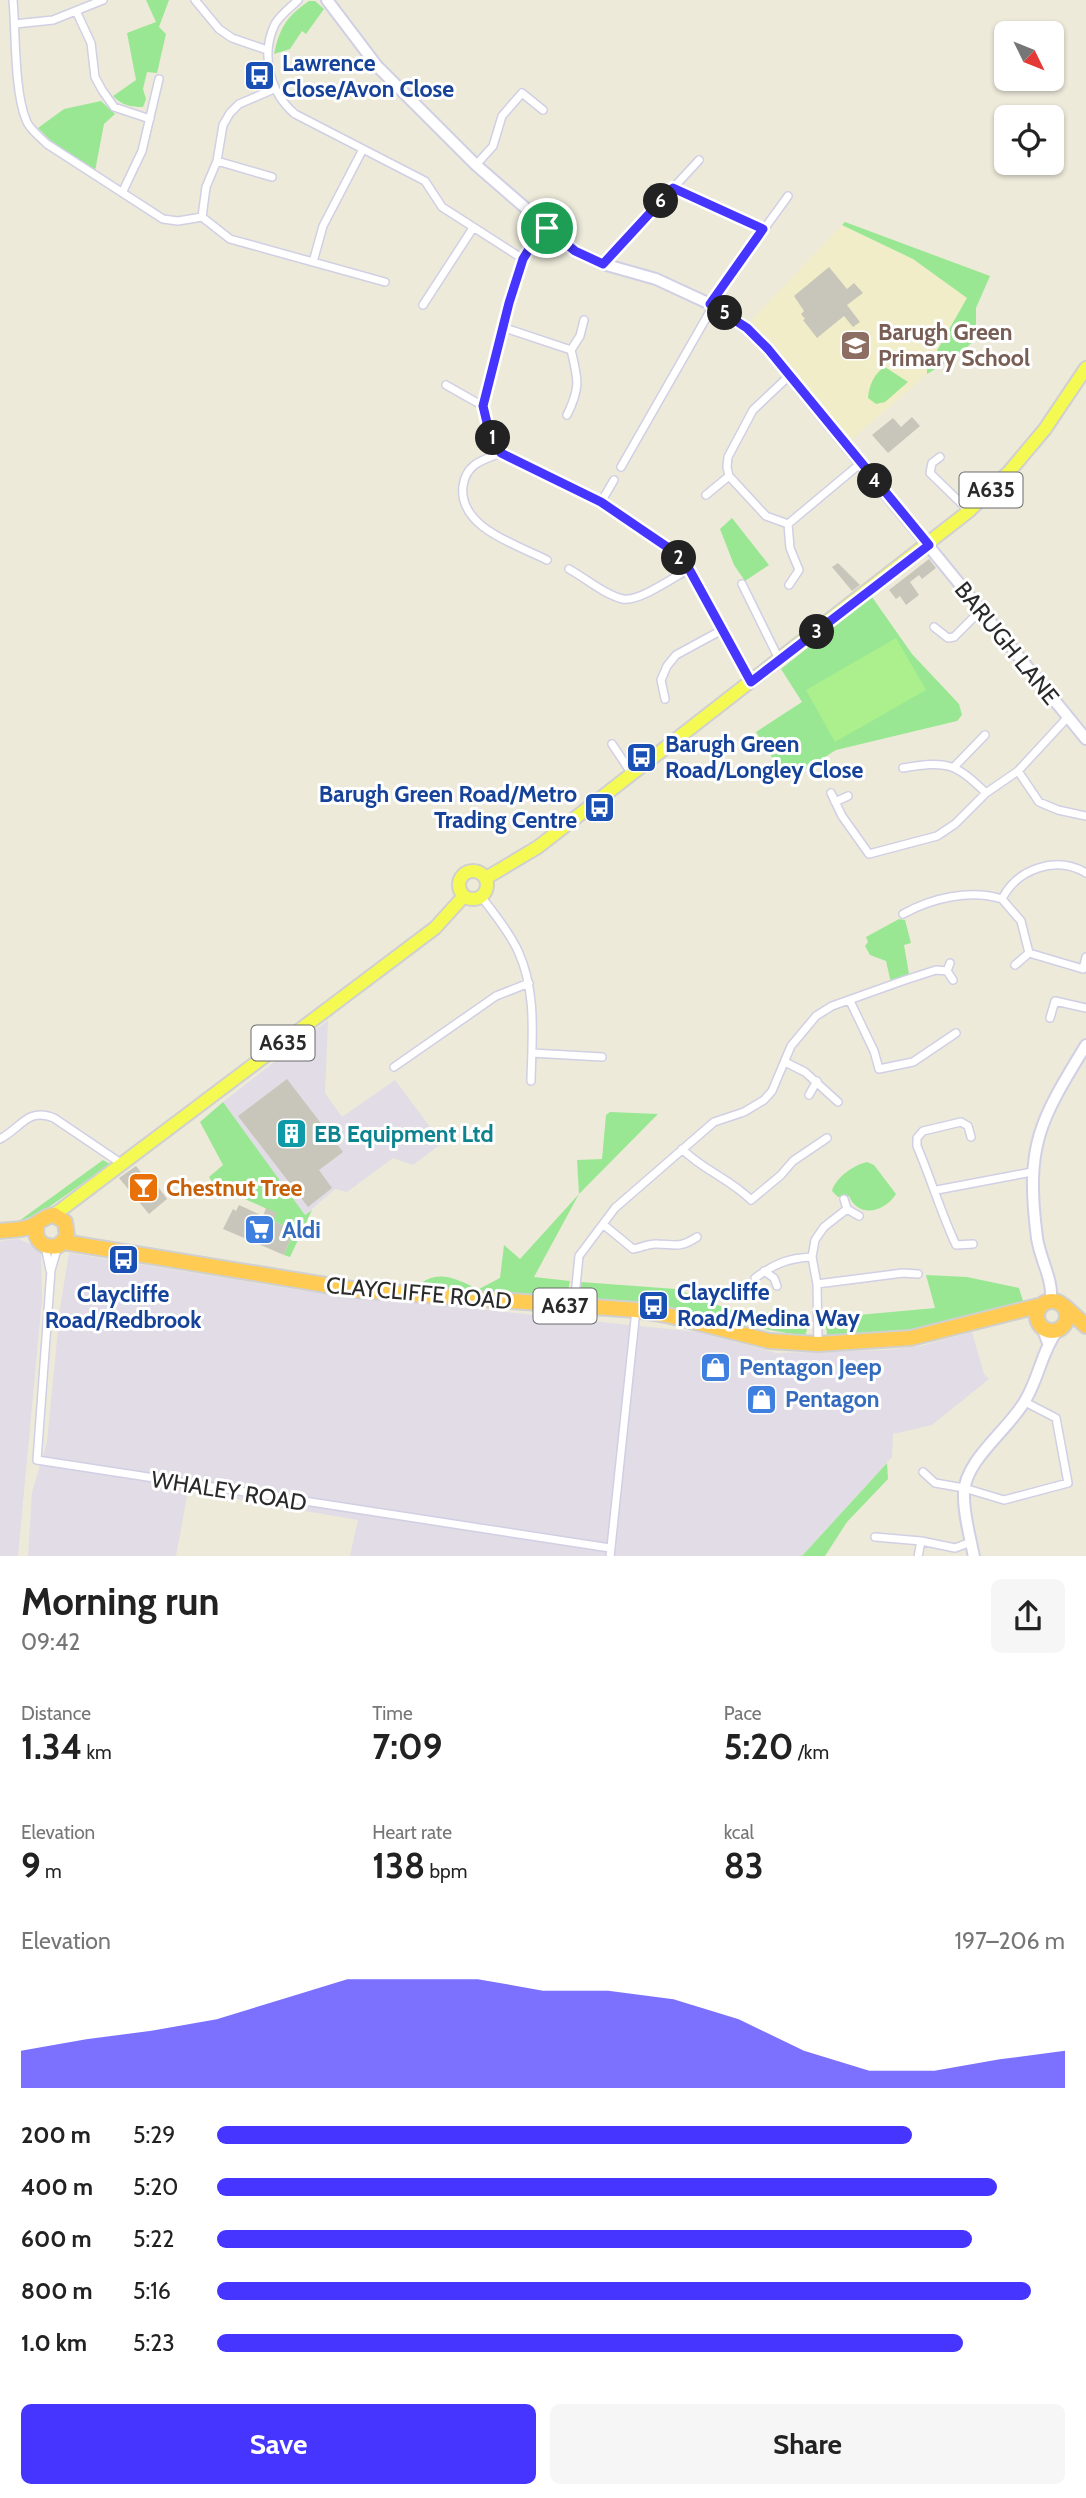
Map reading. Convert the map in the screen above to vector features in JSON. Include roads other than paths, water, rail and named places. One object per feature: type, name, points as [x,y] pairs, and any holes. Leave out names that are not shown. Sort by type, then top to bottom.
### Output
[{"type":"highway","name":"A635","points":[[4,1231],[37,1224],[44,1217],[56,1235]]},
{"type":"highway","name":"A635","points":[[4,1231],[56,1235]]},
{"type":"highway","name":"CLAYCLIFFE ROAD","points":[[56,1235],[110,1248],[357,1290],[636,1310],[667,1315],[769,1341],[818,1344],[911,1338],[1018,1311],[1051,1319]]},
{"type":"highway","name":"A637","points":[[1051,1319],[1086,1326]]},
{"type":"main road","name":"A635","points":[[486,878],[538,847],[970,511],[1009,472],[1045,429],[1086,368]]},
{"type":"main road","points":[[477,870],[486,878],[487,887],[481,896],[471,899],[464,896],[458,884],[465,872],[477,870]]},
{"type":"main road","name":"A635","points":[[56,1235],[92,1186],[435,928],[464,896]]},
{"type":"street","points":[[13,0],[26,122],[47,144],[163,219],[178,221],[202,217],[230,239],[385,282]]},
{"type":"street","points":[[15,24],[53,20],[77,13],[103,0]]},
{"type":"street","points":[[195,0],[219,29],[232,38],[267,50]]},
{"type":"street","points":[[298,0],[276,22],[267,50],[274,89],[282,103],[295,114],[362,151],[425,181],[442,207],[523,259]]},
{"type":"street","name":"BARUGH LANE","points":[[327,0],[376,66],[477,166],[575,251],[603,264],[656,279],[712,305],[747,328],[929,545],[1086,739]]},
{"type":"street","points":[[77,13],[91,43],[95,77],[102,90],[114,107],[149,119]]},
{"type":"street","points":[[123,191],[138,164],[159,79]]},
{"type":"street","points":[[202,217],[206,187],[217,161],[223,125],[239,104],[274,89]]},
{"type":"street","points":[[477,166],[493,146],[502,116],[522,93],[543,110]]},
{"type":"street","points":[[313,262],[323,226],[362,151]]},
{"type":"street","points":[[603,264],[699,160]]},
{"type":"street","points":[[217,161],[272,177]]},
{"type":"street","points":[[673,188],[763,229]]},
{"type":"street","points":[[621,467],[712,305],[788,196]]},
{"type":"street","points":[[423,305],[473,228]]},
{"type":"street","points":[[547,228],[534,241],[523,259],[502,327],[483,406],[489,431],[501,453],[601,502],[673,551],[689,569],[751,682]]},
{"type":"street","points":[[371,278],[374,266]]},
{"type":"street","points":[[567,415],[577,394],[577,375],[571,350],[580,336],[584,320]]},
{"type":"street","points":[[502,327],[571,350]]},
{"type":"street","points":[[788,524],[766,516],[729,475],[728,457],[753,410],[789,376]]},
{"type":"street","points":[[446,385],[483,406]]},
{"type":"street","points":[[501,453],[468,469],[462,493],[464,505],[482,526],[544,559],[545,547]]},
{"type":"street","points":[[940,457],[932,463],[930,474],[970,511]]},
{"type":"street","points":[[788,524],[861,463]]},
{"type":"street","points":[[706,495],[729,475]]},
{"type":"street","points":[[601,502],[614,480]]},
{"type":"street","points":[[788,524],[790,548],[799,570],[789,585]]},
{"type":"street","points":[[569,569],[617,596],[629,599],[642,595],[689,569]]},
{"type":"street","points":[[574,585],[580,576]]},
{"type":"street","points":[[742,584],[780,660]]},
{"type":"street","points":[[934,627],[948,638],[954,637],[981,610]]},
{"type":"street","points":[[665,699],[661,680],[671,660],[722,630]]},
{"type":"street","points":[[831,793],[842,816],[869,854],[937,836],[955,824],[986,793],[1018,771],[1067,718]]},
{"type":"street","points":[[956,766],[985,735]]},
{"type":"street","points":[[612,744],[632,774]]},
{"type":"street","points":[[903,768],[933,763],[956,766],[986,793]]},
{"type":"street","points":[[1018,771],[1040,802],[1058,810],[1086,816]]},
{"type":"street","points":[[835,802],[848,796]]},
{"type":"street","points":[[1002,899],[1016,879],[1035,869],[1067,865],[1086,873]]},
{"type":"street","points":[[903,914],[933,901],[972,893],[1002,899],[1021,921],[1028,953]]},
{"type":"street","points":[[481,896],[512,940],[529,983],[531,1080]]},
{"type":"street","points":[[1015,965],[1028,953]]},
{"type":"street","points":[[1028,953],[1085,970],[1086,957]]},
{"type":"street","points":[[574,1306],[579,1256],[627,1196],[714,1122],[744,1112],[765,1100],[791,1046],[816,1016],[832,1006],[936,970],[948,967],[953,980]]},
{"type":"street","points":[[394,1068],[496,996],[529,983]]},
{"type":"street","points":[[850,1001],[874,1051],[879,1069],[913,1062],[942,1045],[956,1033]]},
{"type":"street","points":[[1050,1017],[1055,1001],[1086,1007]]},
{"type":"street","points":[[974,1556],[964,1488],[977,1461],[1025,1402],[1051,1319],[1052,1291],[1038,1242],[1032,1172],[1039,1129],[1086,1045]]},
{"type":"street","points":[[532,1054],[602,1057]]},
{"type":"street","points":[[785,1062],[806,1072],[838,1102]]},
{"type":"street","points":[[809,1095],[817,1081]]},
{"type":"street","points":[[0,1139],[32,1115],[42,1113],[54,1118],[122,1164]]},
{"type":"street","points":[[971,1137],[968,1126],[961,1122],[923,1131],[917,1138],[917,1146],[937,1191],[946,1224],[956,1245],[973,1244]]},
{"type":"street","points":[[682,1149],[701,1167],[724,1178],[751,1199],[782,1175],[793,1161],[827,1138]]},
{"type":"street","points":[[937,1191],[1032,1172]]},
{"type":"street","points":[[844,1199],[847,1209],[859,1216]]},
{"type":"street","points":[[818,1344],[817,1284],[812,1257],[815,1240],[824,1227],[847,1209]]},
{"type":"street","points":[[604,1225],[633,1249],[655,1243],[668,1246],[688,1243],[697,1237]]},
{"type":"street","name":"WHALEY ROAD","points":[[56,1235],[37,1460],[610,1552],[636,1310]]},
{"type":"street","name":"WHALEY ROAD","points":[[51,1270],[56,1235]]},
{"type":"street","points":[[755,1278],[773,1264],[792,1258],[812,1257]]},
{"type":"street","points":[[765,1271],[774,1278],[777,1286]]},
{"type":"street","points":[[817,1284],[903,1273],[918,1274]]},
{"type":"street","points":[[923,1472],[935,1483],[1004,1500],[1068,1483],[1056,1418],[1025,1402]]},
{"type":"street","points":[[875,1537],[921,1541],[955,1548],[971,1542]]},
{"type":"street","points":[[918,1556],[921,1541]]},
{"type":"place","name":"Lawrence Close/Avon Close","points":[[259,76]]},
{"type":"place","name":"Barugh Green Primary School","points":[[855,345]]},
{"type":"place","name":"Barugh Green Road/Longley Close","points":[[642,757]]},
{"type":"place","name":"Barugh Green Road/Metro Trading Centre","points":[[600,807]]},
{"type":"place","name":"EB Equipment Ltd","points":[[291,1134]]},
{"type":"place","name":"Chestnut Tree","points":[[143,1188]]},
{"type":"place","name":"Aldi","points":[[259,1230]]},
{"type":"place","name":"Claycliffe Road/Redbrook","points":[[123,1260]]},
{"type":"place","name":"Claycliffe Road/Medina Way","points":[[654,1305]]},
{"type":"place","name":"Pentagon Jeep","points":[[716,1367]]},
{"type":"place","name":"Pentagon","points":[[762,1399]]}]
